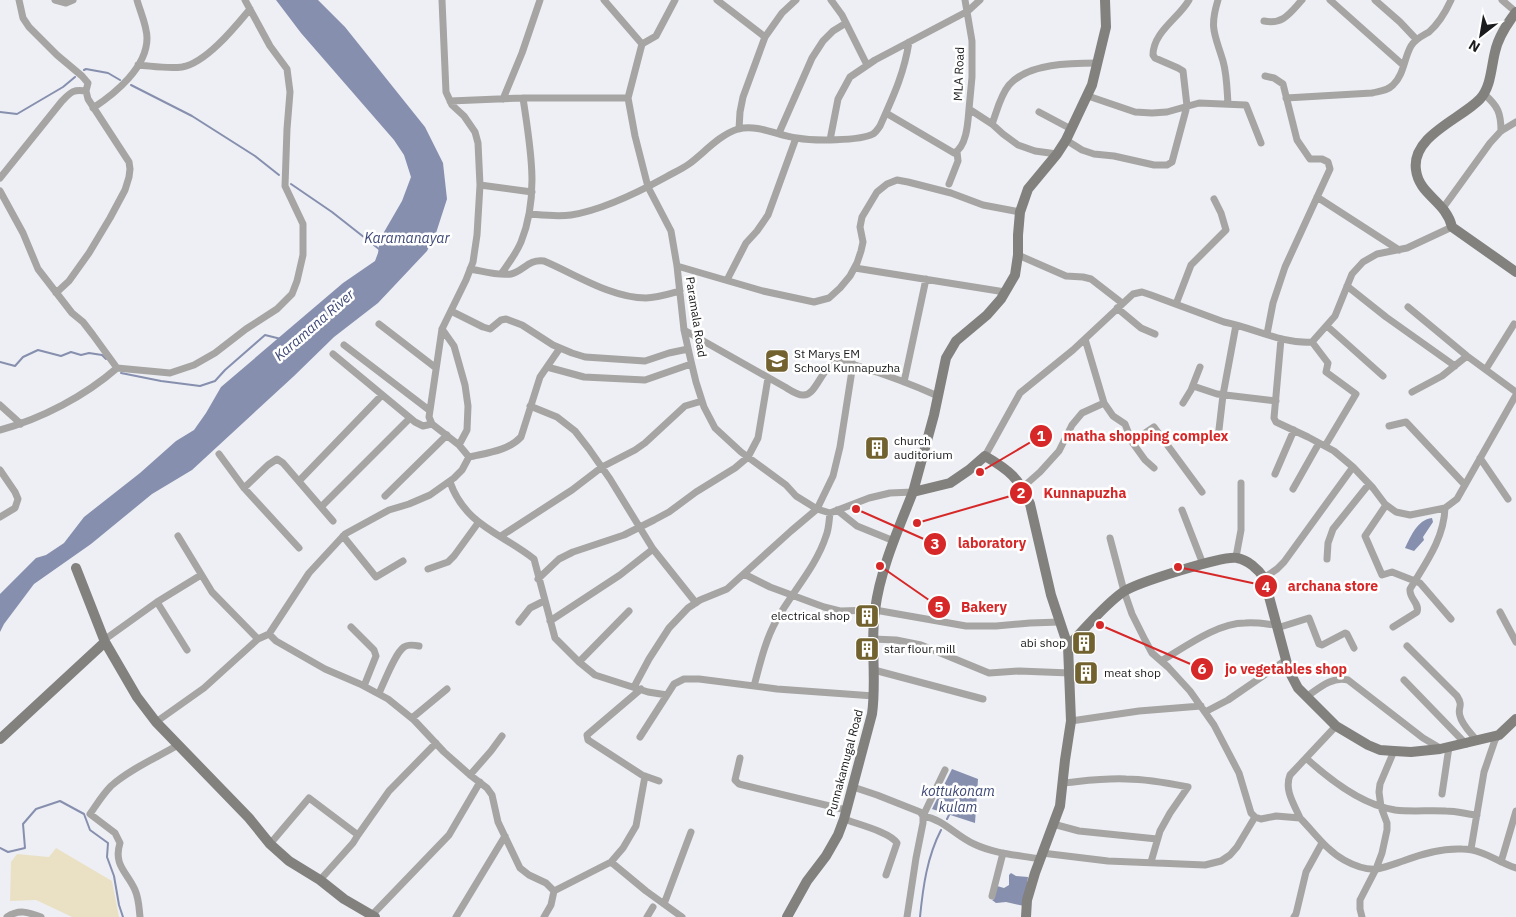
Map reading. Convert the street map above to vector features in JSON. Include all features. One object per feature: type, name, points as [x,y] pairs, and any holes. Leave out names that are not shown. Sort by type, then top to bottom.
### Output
[{"type":"street","points":[[19,0],[23,18],[29,27],[88,83],[86,91],[88,99],[129,162],[130,169],[125,190],[110,218],[70,281],[56,293]]},
{"type":"street","points":[[55,0],[66,2],[73,0]]},
{"type":"street","points":[[94,108],[125,84],[146,49],[148,36],[137,0]]},
{"type":"street","points":[[0,430],[21,424],[91,389],[117,368],[170,373],[194,365],[277,309],[292,294],[304,255],[302,224],[285,186],[286,129],[290,92],[287,69],[270,46],[245,0]]},
{"type":"street","points":[[442,0],[446,92],[452,105],[464,116],[475,132],[478,143],[480,185],[477,235],[470,269],[442,329],[429,417],[432,424],[459,445],[469,457]]},
{"type":"street","points":[[503,99],[522,53],[540,0]]},
{"type":"street","points":[[604,0],[642,44],[656,36],[675,0]]},
{"type":"street","points":[[717,0],[765,37]]},
{"type":"street","points":[[728,8],[733,0]]},
{"type":"street","points":[[739,129],[743,97],[765,37],[782,14],[796,0]]},
{"type":"street","points":[[831,0],[842,14],[867,65]]},
{"type":"street","name":"MLA Road","points":[[964,0],[968,12],[972,41],[972,77],[969,109],[1018,144],[1035,151],[1057,154]]},
{"type":"street","points":[[830,140],[838,99],[850,77],[867,65],[968,12],[980,0]]},
{"type":"street","name":"Punnakamugal Road","points":[[788,917],[807,882],[821,864],[838,835],[845,815],[872,714],[875,610],[884,571],[913,492],[946,358],[956,341],[987,315],[1005,292],[1015,275],[1020,212],[1028,189],[1057,154],[1088,96],[1106,27],[1105,0]]},
{"type":"street","points":[[1066,140],[1082,150],[1094,154],[1114,156],[1154,165],[1167,165],[1172,162],[1187,106],[1183,71],[1152,55],[1156,43],[1166,26],[1189,0]]},
{"type":"street","points":[[1218,0],[1213,22],[1214,36],[1223,62],[1228,104]]},
{"type":"street","points":[[1264,21],[1274,23],[1285,18],[1302,0]]},
{"type":"street","points":[[1330,0],[1404,65]]},
{"type":"street","points":[[1375,0],[1416,39]]},
{"type":"street","points":[[1286,98],[1383,91],[1392,86],[1398,80],[1411,45],[1416,39],[1437,24],[1451,0]]},
{"type":"street","points":[[1502,0],[1516,12],[1498,42],[1484,94],[1472,108],[1432,135],[1415,158],[1420,185],[1443,208],[1450,217],[1452,226],[1516,272]]},
{"type":"street","points":[[138,65],[182,67],[193,64],[226,37],[250,9]]},
{"type":"street","points":[[779,133],[812,58],[828,36],[846,23]]},
{"type":"street","points":[[529,214],[569,216],[609,204],[648,187],[687,165],[724,136],[739,129],[771,130],[796,138],[830,140],[849,139],[873,134],[876,132],[899,85],[909,42]]},
{"type":"street","name":"Paramala Road","points":[[642,44],[628,98],[635,136],[648,187],[671,231],[684,330],[702,401],[714,428],[734,446],[786,485],[796,496],[817,509],[833,512]]},
{"type":"street","points":[[992,124],[1002,96],[1010,84],[1020,76],[1045,66],[1070,63],[1098,63]]},
{"type":"street","points":[[1265,76],[1274,78],[1282,84],[1297,140],[1303,151],[1310,159],[1322,159],[1328,162],[1330,169],[1285,267],[1273,303],[1267,334]]},
{"type":"street","points":[[0,178],[62,101],[72,91],[86,91]]},
{"type":"street","points":[[1484,94],[1496,106],[1500,114],[1501,131]]},
{"type":"street","points":[[1088,96],[1135,112],[1152,114],[1199,103],[1246,105],[1261,143]]},
{"type":"street","points":[[450,101],[523,98],[628,98]]},
{"type":"street","points":[[501,274],[517,251],[521,241],[529,214],[532,192],[531,150],[523,98]]},
{"type":"street","points":[[949,184],[958,161],[957,152],[963,144],[969,109]]},
{"type":"street","points":[[1039,112],[1071,129]]},
{"type":"street","points":[[886,113],[954,153],[957,152]]},
{"type":"street","points":[[1443,208],[1490,143],[1501,131],[1516,122]]},
{"type":"street","points":[[727,280],[746,243],[768,215],[796,138]]},
{"type":"street","points":[[677,266],[763,291],[814,302],[829,298],[855,268],[863,242],[860,227],[862,217],[877,192],[886,184],[897,180],[951,193],[983,205],[1020,212]]},
{"type":"street","points":[[480,185],[532,192]]},
{"type":"street","points":[[0,191],[23,233],[38,269],[72,313],[83,322],[117,368]]},
{"type":"street","points":[[1317,197],[1399,250]]},
{"type":"street","points":[[1176,304],[1192,265],[1226,230],[1214,199]]},
{"type":"street","points":[[833,512],[869,498],[890,493],[913,492],[950,483],[969,470],[985,456],[1020,393],[1085,339],[1133,294],[1142,292],[1224,322],[1281,339],[1300,343],[1312,342],[1335,316],[1352,274],[1362,262],[1377,254],[1407,248],[1452,226]]},
{"type":"street","points":[[1018,255],[1066,276],[1091,279],[1141,328],[1155,334]]},
{"type":"street","points":[[470,269],[510,274],[517,272],[529,262],[544,260],[625,296],[647,298],[680,291]]},
{"type":"street","points":[[855,268],[1005,292]]},
{"type":"street","points":[[904,382],[926,279]]},
{"type":"street","points":[[1347,286],[1386,317],[1455,366]]},
{"type":"street","points":[[1281,339],[1274,418],[1276,422],[1334,451],[1353,467],[1386,505],[1396,512],[1410,515],[1445,508],[1457,499],[1516,393],[1467,356],[1408,307]]},
{"type":"street","points":[[451,311],[483,327],[490,328],[506,319],[513,321],[553,345],[585,357],[645,360],[688,349]]},
{"type":"street","points":[[379,324],[436,368]]},
{"type":"street","points":[[1486,369],[1514,324]]},
{"type":"street","points":[[1218,438],[1223,395],[1236,325]]},
{"type":"street","points":[[1327,326],[1383,376]]},
{"type":"street","points":[[442,329],[454,346],[465,385],[468,406],[467,430],[459,445]]},
{"type":"street","points":[[684,330],[802,396],[808,394],[815,387],[832,364],[840,361],[904,382],[938,396]]},
{"type":"street","points":[[1085,339],[1104,403],[1113,416],[1125,424],[1132,442],[1145,460],[1154,468]]},
{"type":"street","points":[[1293,489],[1356,394],[1326,372],[1328,363],[1312,342]]},
{"type":"street","points":[[344,345],[429,410]]},
{"type":"street","points":[[156,722],[204,688],[258,639],[269,634],[308,573],[342,536],[389,510],[410,504],[430,495],[450,482],[462,470],[469,457],[498,450],[517,442],[523,432],[540,377],[560,348]]},
{"type":"street","points":[[333,354],[415,422],[423,426],[432,424]]},
{"type":"street","points":[[1412,392],[1455,366],[1467,356]]},
{"type":"street","points":[[547,367],[584,377],[645,380],[692,364]]},
{"type":"street","points":[[659,781],[645,776],[594,744],[588,740],[587,735],[638,688],[649,659],[669,628],[688,608],[727,589],[817,509],[835,469],[853,364]]},
{"type":"street","points":[[1184,403],[1200,367]]},
{"type":"street","points":[[538,579],[559,559],[573,552],[624,535],[669,512],[696,492],[735,468],[748,457],[758,438],[768,378]]},
{"type":"street","points":[[1193,386],[1223,395],[1276,401]]},
{"type":"street","points":[[299,481],[382,395]]},
{"type":"street","points":[[501,536],[572,490],[602,467],[645,443],[685,406],[702,401]]},
{"type":"street","points":[[1023,487],[1059,451],[1072,425],[1082,413],[1104,403]]},
{"type":"street","points":[[0,404],[21,424]]},
{"type":"street","points":[[530,406],[557,417],[575,430],[602,467],[653,549],[696,603]]},
{"type":"street","points":[[321,507],[410,418]]},
{"type":"street","points":[[1389,426],[1406,422],[1465,485]]},
{"type":"street","points":[[1132,442],[1154,427],[1202,492]]},
{"type":"street","points":[[1275,474],[1294,430]]},
{"type":"street","points":[[385,496],[447,435]]},
{"type":"street","points":[[219,454],[244,488],[299,548]]},
{"type":"street","points":[[985,456],[1001,465],[1017,478],[1023,487],[1030,504],[1051,595],[1068,646],[1071,721],[1060,806],[1027,900],[1026,917]]},
{"type":"street","points":[[1480,458],[1508,499]]},
{"type":"street","points":[[244,488],[276,459],[299,481],[333,521]]},
{"type":"street","points":[[1264,578],[1284,562],[1353,467]]},
{"type":"street","points":[[0,470],[15,492],[18,502],[15,508],[0,517]]},
{"type":"street","points":[[450,482],[458,500],[478,523],[501,536],[534,559],[555,638],[579,662],[595,675],[638,688],[667,694]]},
{"type":"street","points":[[1236,557],[1241,530],[1241,483]]},
{"type":"street","points":[[1327,559],[1328,543],[1333,529],[1369,484]]},
{"type":"street","points":[[1386,505],[1364,536],[1382,575],[1392,572],[1420,583],[1451,619]]},
{"type":"street","points":[[1393,627],[1417,612],[1417,605],[1409,593],[1438,541],[1445,520],[1445,508]]},
{"type":"street","points":[[1182,510],[1203,564]]},
{"type":"street","points":[[833,512],[858,526],[894,541]]},
{"type":"street","points":[[754,686],[766,642],[775,622],[822,548],[833,512]]},
{"type":"street","points":[[428,569],[448,562],[478,523]]},
{"type":"street","points":[[178,536],[212,592],[258,639]]},
{"type":"street","points":[[342,536],[376,577],[403,561]]},
{"type":"street","points":[[1110,538],[1124,591],[1132,614],[1145,640],[1152,653],[1190,691],[1214,725],[1242,782],[1251,813],[1261,819],[1276,816],[1300,818]]},
{"type":"street","points":[[550,621],[620,576],[653,549]]},
{"type":"street","points":[[1068,646],[1124,591],[1164,575],[1236,557],[1259,570],[1264,578],[1289,671],[1298,688],[1336,726],[1368,745],[1380,750],[1394,751],[1411,752],[1444,748],[1499,736]]},
{"type":"street","points":[[76,568],[104,641],[137,697],[156,722],[250,818],[270,844],[289,861],[320,880],[344,899],[373,916],[449,835],[480,782]]},
{"type":"street","points":[[744,574],[770,587],[840,611],[875,610],[966,626],[1060,622]]},
{"type":"street","points":[[0,739],[104,641],[157,602],[201,575]]},
{"type":"street","points":[[518,622],[530,608],[544,600]]},
{"type":"street","points":[[157,602],[187,650]]},
{"type":"street","points":[[579,662],[628,611]]},
{"type":"street","points":[[1500,612],[1516,642]]},
{"type":"street","points":[[1161,661],[1210,633],[1226,626],[1244,622],[1277,626],[1310,618],[1319,644],[1322,645],[1344,633],[1347,634],[1354,648]]},
{"type":"street","points":[[351,627],[374,650],[376,656],[364,686]]},
{"type":"street","points":[[269,634],[276,641],[325,669],[388,699],[412,718],[470,775],[487,788],[492,795],[498,822],[520,868],[529,875],[546,883],[554,891]]},
{"type":"street","points":[[873,639],[896,640],[921,645],[989,673],[1019,671],[1070,673]]},
{"type":"street","points":[[379,694],[398,655],[404,647],[410,645],[419,646]]},
{"type":"street","points":[[1407,646],[1457,696],[1461,705],[1460,716],[1477,741]]},
{"type":"street","points":[[1071,721],[1139,711],[1203,709],[1228,700],[1286,660]]},
{"type":"street","points":[[874,670],[983,699]]},
{"type":"street","points":[[1306,696],[1332,680],[1341,678],[1348,680],[1423,738],[1444,748]]},
{"type":"street","points":[[640,737],[674,684],[684,679],[874,696]]},
{"type":"street","points":[[1404,680],[1466,744]]},
{"type":"street","points":[[412,718],[447,689]]},
{"type":"street","points":[[1471,849],[1484,772],[1495,740],[1516,719]]},
{"type":"street","points":[[1336,726],[1290,775],[1287,782],[1288,790],[1300,818],[1322,843],[1343,860],[1376,869],[1445,850],[1471,849],[1516,868]]},
{"type":"street","points":[[470,775],[502,736]]},
{"type":"street","points":[[320,880],[352,843],[389,791],[436,743]]},
{"type":"street","points":[[139,917],[139,903],[135,890],[120,866],[118,859],[117,851],[120,844],[115,833],[90,814],[111,786],[178,745]]},
{"type":"street","points":[[1442,794],[1444,748]]},
{"type":"street","points":[[1362,917],[1360,900],[1376,869],[1387,830],[1379,792],[1380,784],[1394,751]]},
{"type":"street","points":[[740,758],[735,780],[739,784],[845,815],[896,840],[897,843],[886,875]]},
{"type":"street","points":[[1306,758],[1338,784],[1361,798],[1381,806],[1394,810],[1446,811],[1477,815]]},
{"type":"street","points":[[907,917],[923,816],[945,770]]},
{"type":"street","points":[[554,891],[611,862],[624,848],[636,826],[645,776]]},
{"type":"street","points":[[1063,783],[1127,779],[1163,782],[1188,787],[1160,831],[1151,862]]},
{"type":"street","points":[[852,787],[920,812],[923,816],[940,822],[974,844],[1003,853],[1108,861],[1204,865],[1221,861],[1237,847],[1255,817]]},
{"type":"street","points":[[270,844],[309,798],[358,835]]},
{"type":"street","points":[[1501,862],[1516,811]]},
{"type":"street","points":[[1053,824],[1079,830],[1157,839]]},
{"type":"street","points":[[664,904],[691,832]]},
{"type":"street","points":[[456,917],[505,836]]},
{"type":"street","points":[[1294,917],[1306,872],[1322,843]]},
{"type":"street","points":[[992,896],[1003,853]]},
{"type":"street","points":[[611,862],[682,917]]},
{"type":"street","points":[[544,917],[551,905],[554,891]]},
{"type":"street","points":[[647,917],[653,907]]},
{"type":"street","points":[[6,917],[26,911],[41,917]]},
{"type":"shaded area","points":[[56,848],[112,881],[119,917],[72,917],[36,900],[10,901],[11,862],[17,854],[49,857]]},
{"type":"water","name":"Karamanayar","points":[[276,0],[318,0],[345,27],[425,127],[443,163],[447,199],[436,233],[427,251],[378,303],[334,337],[192,470],[152,494],[91,544],[34,584],[0,632],[0,594],[36,558],[46,555],[64,543],[84,517],[140,473],[176,441],[194,430],[221,387],[343,283],[375,261],[380,239],[402,201],[411,177],[404,155],[394,140],[301,33]]},
{"type":"water","points":[[1432,518],[1433,522],[1423,537],[1424,540],[1414,551],[1405,548],[1418,525]]},
{"type":"water","name":"kottukonam kulam","points":[[952,769],[978,779],[975,823],[932,809]]},
{"type":"water","points":[[1011,873],[1016,876],[1028,877],[1024,906],[1006,902],[996,903],[992,900],[994,899],[997,886],[1004,888],[1009,885],[1009,875]]},
{"type":"waterway","points":[[84,70],[108,73],[120,80]]},
{"type":"waterway","points":[[0,112],[17,114],[63,87],[75,77]]},
{"type":"waterway","points":[[131,85],[192,116],[255,156],[279,175]]},
{"type":"waterway","points":[[291,184],[332,212],[379,249]]},
{"type":"waterway","name":"Karamana River","points":[[121,373],[200,386],[215,381],[265,335],[281,339]]},
{"type":"waterway","points":[[0,362],[15,366],[23,357],[38,350],[61,356],[71,352],[81,355],[89,353],[102,355],[106,359]]},
{"type":"waterway","points":[[0,848],[8,852],[25,848],[23,824],[36,809],[60,801],[84,814],[90,830],[108,843],[107,857],[114,876],[123,917]]},
{"type":"waterway","points":[[947,819],[950,813]]},
{"type":"waterway","points":[[920,917],[929,861],[941,830]]},
{"type":"place","name":"St Marys EM School Kunnapuzha","points":[[777,361]]},
{"type":"place","name":"church auditorium","points":[[877,448]]},
{"type":"place","name":"matha shopping complex","points":[[980,472]]},
{"type":"place","name":"laboratory","points":[[856,509]]},
{"type":"place","name":"Kunnapuzha","points":[[917,523]]},
{"type":"place","name":"Bakery","points":[[880,566]]},
{"type":"place","name":"archana store","points":[[1178,567]]},
{"type":"place","name":"electrical shop","points":[[867,616]]},
{"type":"place","name":"jo vegetables shop","points":[[1100,625]]},
{"type":"place","name":"abi shop","points":[[1084,643]]},
{"type":"place","name":"star flour mill","points":[[867,649]]},
{"type":"place","name":"meat shop","points":[[1086,673]]}]
